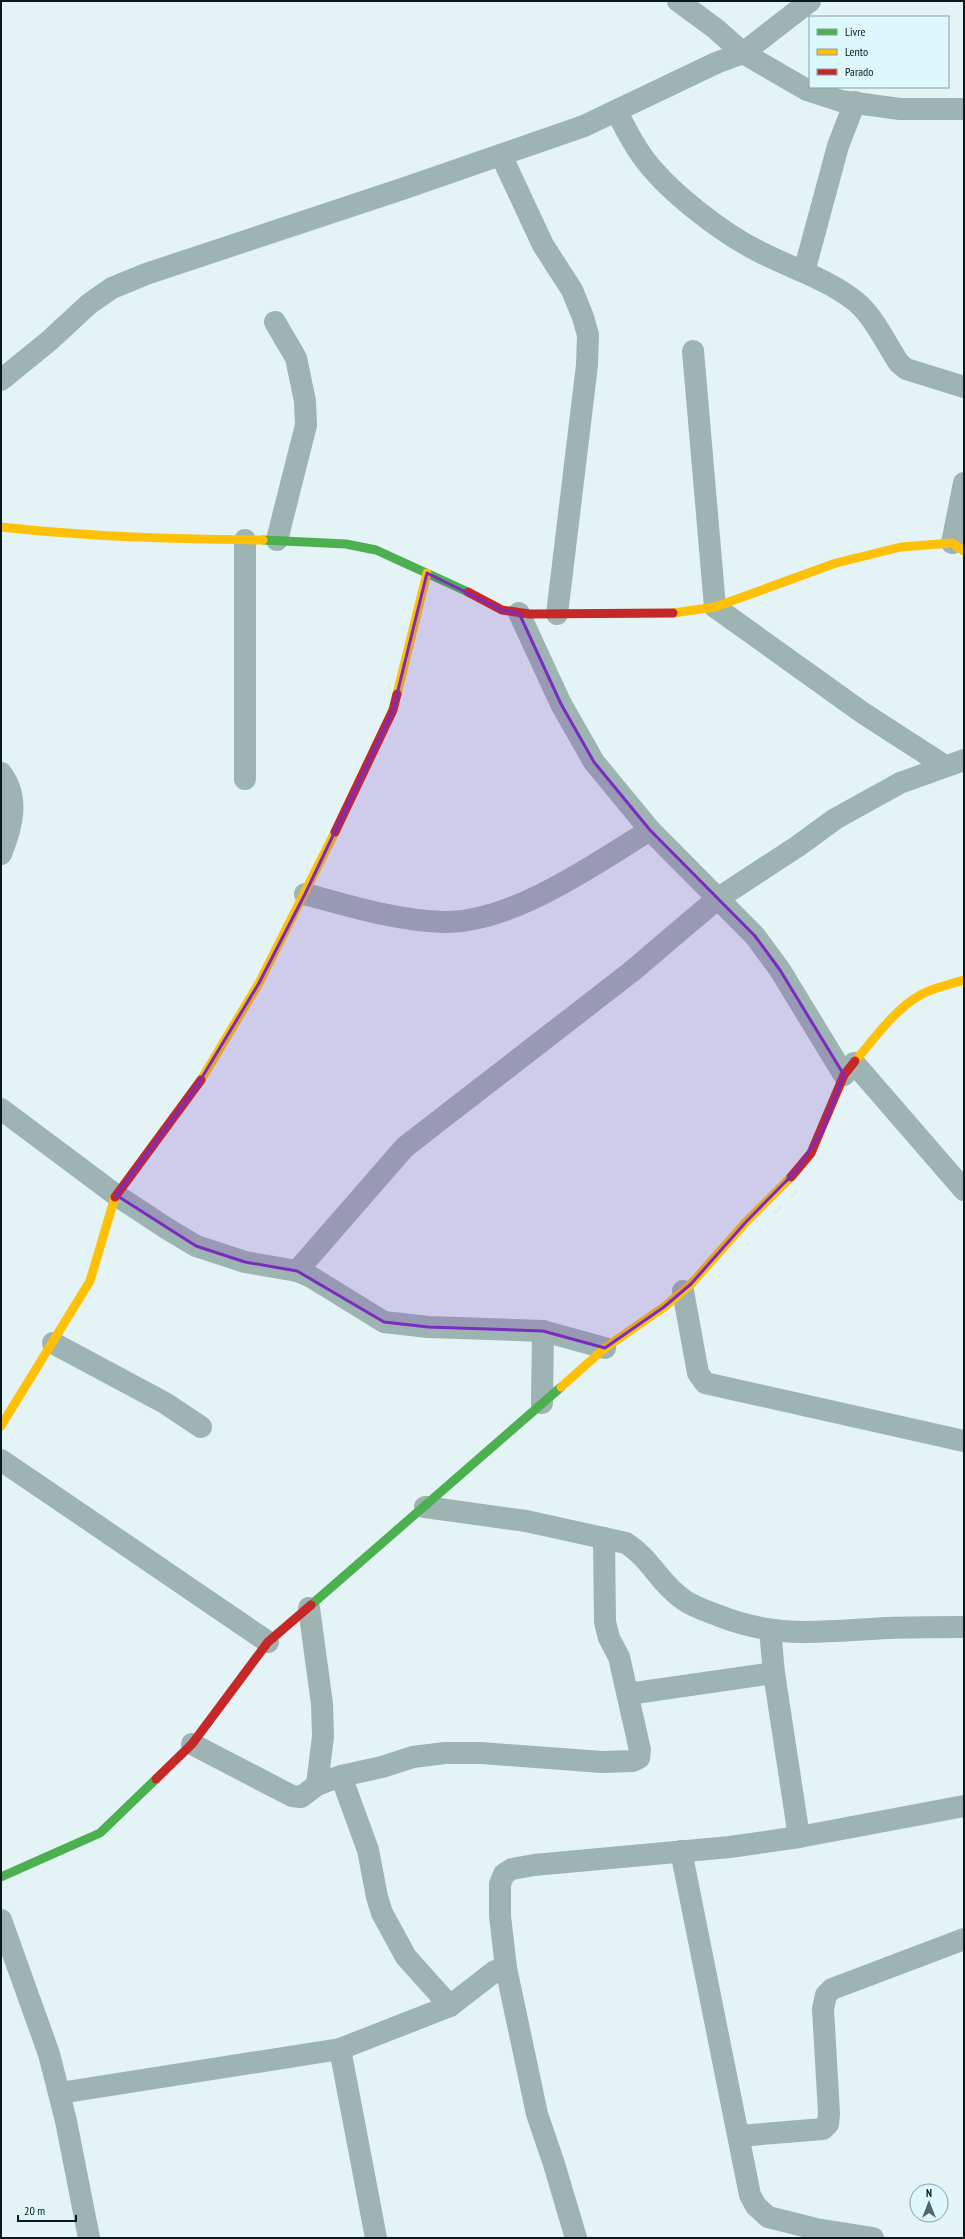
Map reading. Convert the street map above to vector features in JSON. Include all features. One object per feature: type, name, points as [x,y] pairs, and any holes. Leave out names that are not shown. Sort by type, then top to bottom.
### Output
[{"type":"street","points":[[678,1],[716,29],[743,53],[807,90],[841,100],[900,109],[964,108]]},
{"type":"street","points":[[1,380],[49,341],[89,304],[112,288],[146,274],[584,126],[743,53],[810,1]]},
{"type":"street","points":[[804,272],[838,146],[855,102]]},
{"type":"street","points":[[616,111],[641,154],[688,202],[733,238],[826,282],[856,302],[870,318],[899,363],[906,369],[964,387]]},
{"type":"street","points":[[501,155],[543,245],[572,290],[583,317],[588,335],[587,365],[557,614]]},
{"type":"street","points":[[275,322],[296,358],[305,401],[306,425],[277,540]]},
{"type":"street","points":[[693,351],[715,607],[863,713],[954,763]]},
{"type":"street","points":[[1,527],[74,535],[277,540],[346,544],[376,550],[502,610],[519,613],[557,614],[678,613],[715,607],[836,563],[901,547],[958,547],[964,483]]},
{"type":"street","points":[[245,540],[245,779]]},
{"type":"street","points":[[1,1425],[90,1281],[116,1195],[198,1084],[259,983],[305,894],[393,710],[427,573]]},
{"type":"street","points":[[519,613],[561,704],[594,762],[650,830],[755,936],[849,1069],[964,1190]]},
{"type":"street","points":[[297,1271],[405,1147],[612,987],[717,899],[798,846],[835,819],[900,783],[954,763]]},
{"type":"street","points":[[1,773],[10,788],[13,805],[11,828],[1,854]]},
{"type":"street","points":[[305,894],[357,908],[420,920],[446,922],[484,917],[533,899],[650,830]]},
{"type":"street","points":[[1,1878],[100,1833],[192,1744],[268,1642],[425,1508],[605,1348],[664,1308],[683,1291],[746,1222],[783,1186],[811,1153],[849,1069],[890,1020],[911,1002],[930,990],[964,980]]},
{"type":"street","points":[[1,1109],[116,1195],[196,1246],[245,1262],[297,1271],[312,1278],[384,1322],[428,1327],[543,1331],[605,1348]]},
{"type":"street","points":[[683,1291],[698,1374],[704,1383],[964,1441]]},
{"type":"street","points":[[542,1404],[543,1331]]},
{"type":"street","points":[[53,1343],[165,1404],[201,1427]]},
{"type":"street","points":[[1,1460],[268,1642]]},
{"type":"street","points":[[425,1508],[526,1520],[626,1543],[638,1551],[673,1591],[684,1600],[738,1624],[770,1630],[805,1633],[889,1628],[964,1627]]},
{"type":"street","points":[[192,1744],[292,1796],[301,1797],[317,1785],[341,1776],[382,1767],[413,1757],[445,1753],[481,1753],[602,1762],[633,1761],[639,1758],[640,1750],[619,1657],[609,1638],[605,1622],[604,1538]]},
{"type":"street","points":[[309,1608],[322,1704],[322,1743],[317,1785]]},
{"type":"street","points":[[770,1630],[774,1673],[799,1837]]},
{"type":"street","points":[[628,1694],[774,1673]]},
{"type":"street","points":[[341,1776],[368,1850],[377,1897],[382,1913],[406,1957],[450,2006]]},
{"type":"street","points":[[576,2238],[554,2164],[537,2114],[506,1968],[500,1916],[500,1884],[504,1874],[512,1869],[534,1865],[681,1851],[799,1837],[964,1806]]},
{"type":"street","points":[[681,1851],[750,2196],[756,2206],[768,2217],[816,2229],[873,2238]]},
{"type":"street","points":[[1,1920],[49,2054],[60,2093],[89,2238]]},
{"type":"street","points":[[739,2136],[823,2129],[828,2124],[829,2113],[823,2009],[826,1996],[832,1989],[964,1938]]},
{"type":"street","points":[[60,2093],[340,2049],[450,2006],[495,1971],[506,1968]]},
{"type":"street","points":[[340,2049],[376,2238]]},
{"type":"highlighted area","points":[[427,573],[502,610],[519,613],[561,704],[594,762],[650,830],[755,936],[780,970],[844,1075],[822,1132],[797,1170],[746,1222],[691,1284],[664,1307],[605,1348],[543,1331],[428,1327],[384,1322],[297,1271],[245,1262],[196,1246],[116,1195],[198,1084],[259,983],[305,894],[393,710]]},
{"type":"traffic: fast","points":[[263,540],[346,544],[376,550],[468,592]]},
{"type":"traffic: fast","points":[[311,1605],[561,1387]]},
{"type":"traffic: fast","points":[[1,1877],[100,1833],[156,1779]]},
{"type":"traffic: slow","points":[[1,527],[132,537],[263,540]]},
{"type":"traffic: slow","points":[[673,613],[715,607],[836,563],[901,547],[952,543],[964,551]]},
{"type":"traffic: slow","points":[[397,694],[427,573]]},
{"type":"traffic: slow","points":[[201,1080],[259,983],[335,832]]},
{"type":"traffic: slow","points":[[855,1061],[889,1021],[919,995],[964,980]]},
{"type":"traffic: slow","points":[[561,1387],[605,1348],[664,1307],[691,1284],[746,1222],[791,1177]]},
{"type":"traffic: slow","points":[[1,1426],[90,1281],[115,1197]]},
{"type":"traffic: jam","points":[[468,592],[502,610],[529,614],[673,613]]},
{"type":"traffic: jam","points":[[335,832],[393,710],[397,694]]},
{"type":"traffic: jam","points":[[791,1177],[811,1153],[844,1075],[855,1061]]},
{"type":"traffic: jam","points":[[115,1197],[201,1080]]},
{"type":"traffic: jam","points":[[156,1779],[192,1744],[268,1642],[311,1605]]}]
